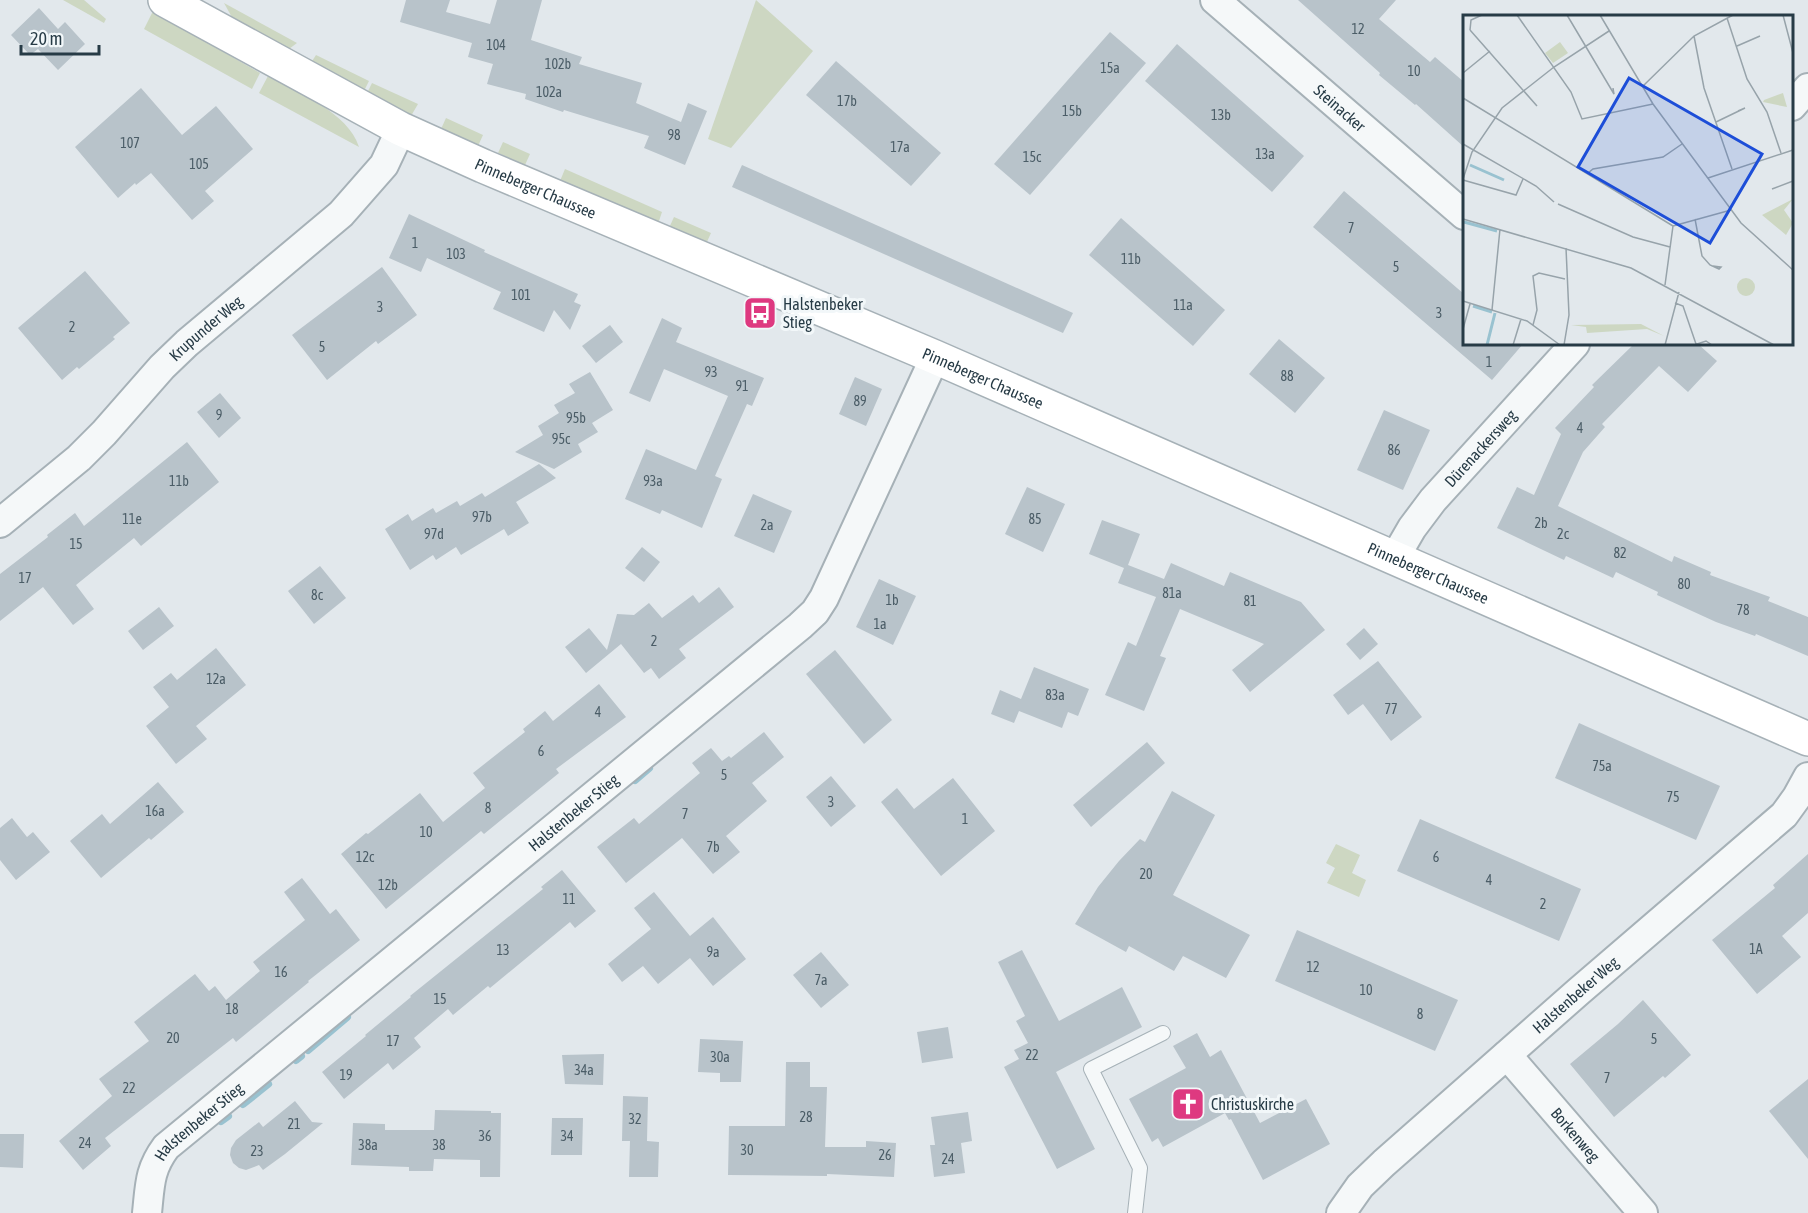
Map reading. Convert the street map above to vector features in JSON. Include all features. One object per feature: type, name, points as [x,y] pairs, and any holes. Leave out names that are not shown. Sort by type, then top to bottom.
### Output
[{"type":"main road","name":"Pinneberger Chaussee","points":[[179,4],[401,129],[483,166],[935,357],[1808,739]]},
{"type":"street","name":"Steinacker","points":[[1215,0],[1463,214]]},
{"type":"street","points":[[1793,104],[1808,88]]},
{"type":"street","name":"Krupunder Weg","points":[[0,524],[79,458],[187,343],[341,214],[384,165],[401,129]]},
{"type":"street","name":"Dürenackersweg","points":[[1394,559],[1412,528],[1433,500],[1574,345]]},
{"type":"street","name":"Halstenbeker Stieg","points":[[147,1213],[150,1180],[156,1162],[166,1147],[815,612],[824,598],[935,357]]},
{"type":"street","name":"Halstenbeker Weg","points":[[1341,1213],[1360,1186],[1376,1171],[1578,992],[1784,815],[1808,777]]},
{"type":"street","name":"Borkenweg","points":[[1508,1055],[1643,1213]]},
{"type":"lane","points":[[1135,1213],[1140,1168],[1091,1069],[1162,1033]]},
{"type":"green space","points":[[63,0],[84,0],[106,19],[104,23]]},
{"type":"green space","points":[[756,0],[813,51],[731,148],[708,139]]},
{"type":"green space","points":[[224,3],[297,43],[285,52],[234,21]]},
{"type":"green space","points":[[153,11],[260,73],[252,89],[144,29]]},
{"type":"green space","points":[[316,55],[369,81],[363,93],[309,66]]},
{"type":"green space","points":[[268,76],[333,114],[353,135],[359,147],[259,93]]},
{"type":"green space","points":[[372,83],[418,104],[411,116],[366,95]]},
{"type":"green space","points":[[446,118],[483,135],[478,146],[441,129]]},
{"type":"green space","points":[[503,142],[530,154],[525,165],[498,153]]},
{"type":"green space","points":[[565,169],[662,212],[658,224],[560,181]]},
{"type":"green space","points":[[674,217],[711,233],[706,244],[669,228]]},
{"type":"green space","points":[[1336,844],[1360,855],[1352,873],[1366,880],[1359,897],[1327,883],[1335,868],[1326,863]]},
{"type":"building","points":[[406,0],[450,0],[446,12],[490,24],[497,0],[542,0],[531,40],[582,57],[579,64],[642,83],[636,103],[681,122],[688,103],[707,111],[685,165],[644,148],[649,136],[564,110],[563,112],[525,99],[526,94],[487,84],[493,64],[468,57],[472,43],[400,22]]},
{"type":"building","points":[[1298,0],[1396,0],[1379,19],[1430,62],[1435,57],[1463,81],[1463,146],[1379,75],[1380,73]]},
{"type":"building","points":[[39,8],[58,29],[65,22],[85,44],[58,70],[38,49],[30,55],[11,35]]},
{"type":"building","points":[[1110,32],[1146,63],[1030,195],[994,164]]},
{"type":"building","points":[[1177,44],[1304,156],[1272,192],[1145,81]]},
{"type":"building","points":[[836,61],[941,153],[911,186],[806,95]]},
{"type":"building","points":[[141,88],[182,135],[216,106],[253,149],[205,191],[214,201],[192,220],[151,173],[118,198],[75,147]]},
{"type":"building","points":[[742,165],[1073,313],[1063,333],[732,187]]},
{"type":"building","points":[[1344,191],[1463,293],[1463,345],[1522,345],[1492,380],[1313,227]]},
{"type":"building","points":[[409,214],[485,250],[484,252],[578,294],[574,302],[581,305],[570,330],[554,310],[544,332],[493,309],[501,292],[427,258],[421,272],[389,258]]},
{"type":"building","points":[[1121,218],[1225,310],[1193,346],[1089,255]]},
{"type":"building","points":[[382,267],[417,315],[378,344],[376,341],[327,380],[292,335]]},
{"type":"building","points":[[85,271],[130,323],[113,337],[115,339],[62,380],[18,328]]},
{"type":"building","points":[[662,318],[682,328],[676,342],[764,378],[752,406],[747,404],[715,476],[722,479],[702,528],[662,510],[660,514],[625,499],[646,449],[696,470],[728,396],[664,369],[650,402],[629,393]]},
{"type":"building","points":[[610,325],[623,342],[596,363],[582,346]]},
{"type":"building","points":[[1279,339],[1325,378],[1295,413],[1249,374]]},
{"type":"building","points":[[1633,345],[1699,345],[1717,361],[1688,392],[1659,366],[1602,424],[1605,427],[1583,452],[1558,506],[1672,562],[1674,556],[1711,572],[1710,575],[1770,597],[1768,601],[1808,617],[1808,656],[1756,634],[1755,636],[1716,622],[1657,595],[1658,592],[1616,572],[1613,578],[1566,556],[1564,560],[1497,528],[1517,487],[1534,495],[1561,434],[1555,428],[1594,387],[1592,385]]},
{"type":"building","points":[[590,372],[613,410],[592,423],[598,432],[578,444],[582,452],[554,469],[515,452],[543,435],[538,426],[559,413],[554,405],[575,393],[569,384]]},
{"type":"building","points":[[855,377],[882,389],[866,426],[839,414]]},
{"type":"building","points":[[220,393],[241,418],[219,438],[197,412]]},
{"type":"building","points":[[1384,410],[1430,430],[1403,490],[1357,470]]},
{"type":"building","points":[[187,442],[219,482],[141,546],[134,538],[76,585],[94,609],[73,625],[43,587],[0,621],[0,574],[75,513],[84,526]]},
{"type":"building","points":[[539,464],[556,478],[516,502],[529,523],[508,536],[504,529],[461,555],[456,547],[436,560],[433,555],[410,570],[385,529],[408,514],[412,521],[433,508],[436,513],[457,501],[460,506],[482,493],[485,497]]},
{"type":"building","points":[[1027,487],[1065,504],[1043,552],[1005,534]]},
{"type":"building","points":[[753,494],[792,511],[774,553],[734,536]]},
{"type":"building","points":[[1102,520],[1140,534],[1128,565],[1164,579],[1171,563],[1224,586],[1230,572],[1301,602],[1325,630],[1250,692],[1232,670],[1264,644],[1180,609],[1160,656],[1166,658],[1144,711],[1105,695],[1128,642],[1136,646],[1156,597],[1118,583],[1124,568],[1089,554]]},
{"type":"building","points":[[642,547],[660,562],[644,582],[625,568]]},
{"type":"building","points":[[320,566],[346,598],[314,624],[288,591]]},
{"type":"building","points":[[879,579],[916,596],[893,645],[856,627]]},
{"type":"building","points":[[719,587],[734,607],[679,649],[686,658],[659,679],[651,668],[644,673],[621,644],[586,673],[565,647],[589,628],[607,650],[617,614],[634,615],[649,603],[662,618],[693,595],[699,603]]},
{"type":"building","points":[[159,607],[174,626],[143,650],[128,631]]},
{"type":"building","points":[[1364,628],[1378,644],[1360,660],[1346,644]]},
{"type":"building","points":[[216,648],[246,685],[196,726],[207,739],[176,764],[146,726],[169,707],[153,687],[171,673],[177,680]]},
{"type":"building","points":[[835,650],[892,720],[864,744],[806,674]]},
{"type":"building","points":[[1378,661],[1422,717],[1391,741],[1363,704],[1348,715],[1333,695]]},
{"type":"building","points":[[1034,667],[1089,689],[1078,716],[1068,712],[1062,728],[1019,711],[1014,723],[991,714],[1000,690],[1021,699]]},
{"type":"building","points":[[599,684],[626,717],[556,769],[559,773],[484,834],[481,831],[386,909],[341,854],[420,793],[443,822],[485,788],[473,773],[525,732],[523,729],[545,711],[553,721]]},
{"type":"building","points":[[1579,723],[1720,786],[1696,840],[1555,778]]},
{"type":"building","points":[[764,732],[784,757],[752,783],[767,801],[726,836],[740,852],[713,874],[682,838],[626,883],[597,847],[634,818],[639,824],[700,773],[692,763],[711,748],[722,761],[729,756],[731,758]]},
{"type":"building","points":[[1147,742],[1165,763],[1091,827],[1073,805]]},
{"type":"building","points":[[831,776],[856,806],[831,827],[806,797]]},
{"type":"building","points":[[953,778],[995,831],[941,876],[881,802],[897,788],[914,809]]},
{"type":"building","points":[[158,782],[184,812],[101,878],[70,841],[102,814],[110,824]]},
{"type":"building","points":[[1172,791],[1215,815],[1173,895],[1250,935],[1226,978],[1183,956],[1174,971],[1129,946],[1126,952],[1075,924],[1098,887],[1119,861],[1140,839],[1145,842]]},
{"type":"building","points":[[12,818],[27,837],[33,832],[50,852],[16,880],[0,860],[0,828]]},
{"type":"building","points":[[1420,819],[1581,889],[1559,941],[1397,871]]},
{"type":"building","points":[[1808,854],[1808,913],[1782,936],[1801,957],[1757,994],[1712,940],[1775,888],[1773,885]]},
{"type":"building","points":[[562,870],[596,911],[575,928],[570,922],[490,988],[488,986],[453,1015],[448,1009],[414,1038],[421,1047],[393,1070],[388,1063],[344,1099],[322,1072],[410,996],[543,889],[541,887]]},
{"type":"building","points":[[302,878],[330,914],[336,909],[360,940],[236,1042],[233,1038],[105,1138],[111,1146],[83,1170],[59,1141],[112,1096],[99,1079],[149,1041],[134,1022],[195,974],[209,991],[215,986],[226,1000],[260,971],[253,962],[305,920],[284,892]]},
{"type":"building","points":[[654,892],[690,936],[713,917],[746,959],[713,986],[690,958],[658,984],[643,966],[622,982],[608,964],[651,929],[634,908]]},
{"type":"building","points":[[1297,930],[1458,1000],[1435,1051],[1275,981]]},
{"type":"building","points":[[1022,950],[1059,1021],[1122,987],[1142,1027],[1056,1072],[1095,1149],[1057,1169],[1004,1067],[1019,1059],[1014,1050],[1028,1043],[1016,1021],[1025,1016],[998,962]]},
{"type":"building","points":[[821,952],[849,985],[821,1008],[793,975]]},
{"type":"building","points":[[1643,1000],[1691,1055],[1614,1117],[1570,1064]]},
{"type":"building","points":[[948,1027],[953,1058],[922,1063],[917,1032]]},
{"type":"building","name":"Christuskirche","points":[[1197,1033],[1210,1057],[1221,1050],[1260,1123],[1306,1099],[1330,1144],[1263,1180],[1231,1119],[1229,1120],[1225,1113],[1163,1147],[1158,1138],[1152,1142],[1129,1099],[1186,1068],[1173,1046]]},
{"type":"building","points":[[700,1039],[743,1041],[741,1082],[720,1082],[720,1073],[698,1072]]},
{"type":"building","points":[[604,1054],[603,1085],[565,1084],[562,1055]]},
{"type":"building","points":[[786,1062],[810,1062],[810,1087],[827,1087],[825,1147],[866,1147],[866,1141],[896,1143],[894,1177],[827,1174],[827,1176],[728,1175],[729,1126],[785,1126]]},
{"type":"building","points":[[1808,1079],[1808,1159],[1769,1111]]},
{"type":"building","points":[[623,1096],[648,1097],[647,1141],[659,1142],[658,1177],[629,1177],[630,1141],[622,1141]]},
{"type":"building","points":[[295,1101],[312,1122],[323,1123],[263,1170],[259,1165],[246,1170],[233,1163],[230,1155],[236,1140],[259,1122],[263,1127]]},
{"type":"building","points":[[435,1110],[501,1113],[500,1177],[480,1177],[480,1160],[434,1159],[433,1171],[409,1171],[409,1167],[351,1165],[353,1123],[385,1124],[385,1130],[434,1130]]},
{"type":"building","points":[[968,1112],[972,1141],[961,1143],[965,1173],[934,1177],[930,1145],[935,1145],[931,1117]]},
{"type":"building","points":[[552,1118],[583,1118],[582,1155],[551,1155]]},
{"type":"building","points":[[0,1134],[24,1134],[23,1168],[0,1167]]},
{"type":"waterway","points":[[635,780],[649,768]]},
{"type":"waterway","points":[[308,1050],[347,1017]]},
{"type":"waterway","points":[[296,1060],[301,1056]]},
{"type":"waterway","points":[[243,1104],[268,1084]]},
{"type":"waterway","points":[[221,1121],[228,1116]]},
{"type":"place","name":"Halstenbeker Stieg","points":[[760,313]]},
{"type":"place","name":"Christuskirche","points":[[1188,1104]]}]
